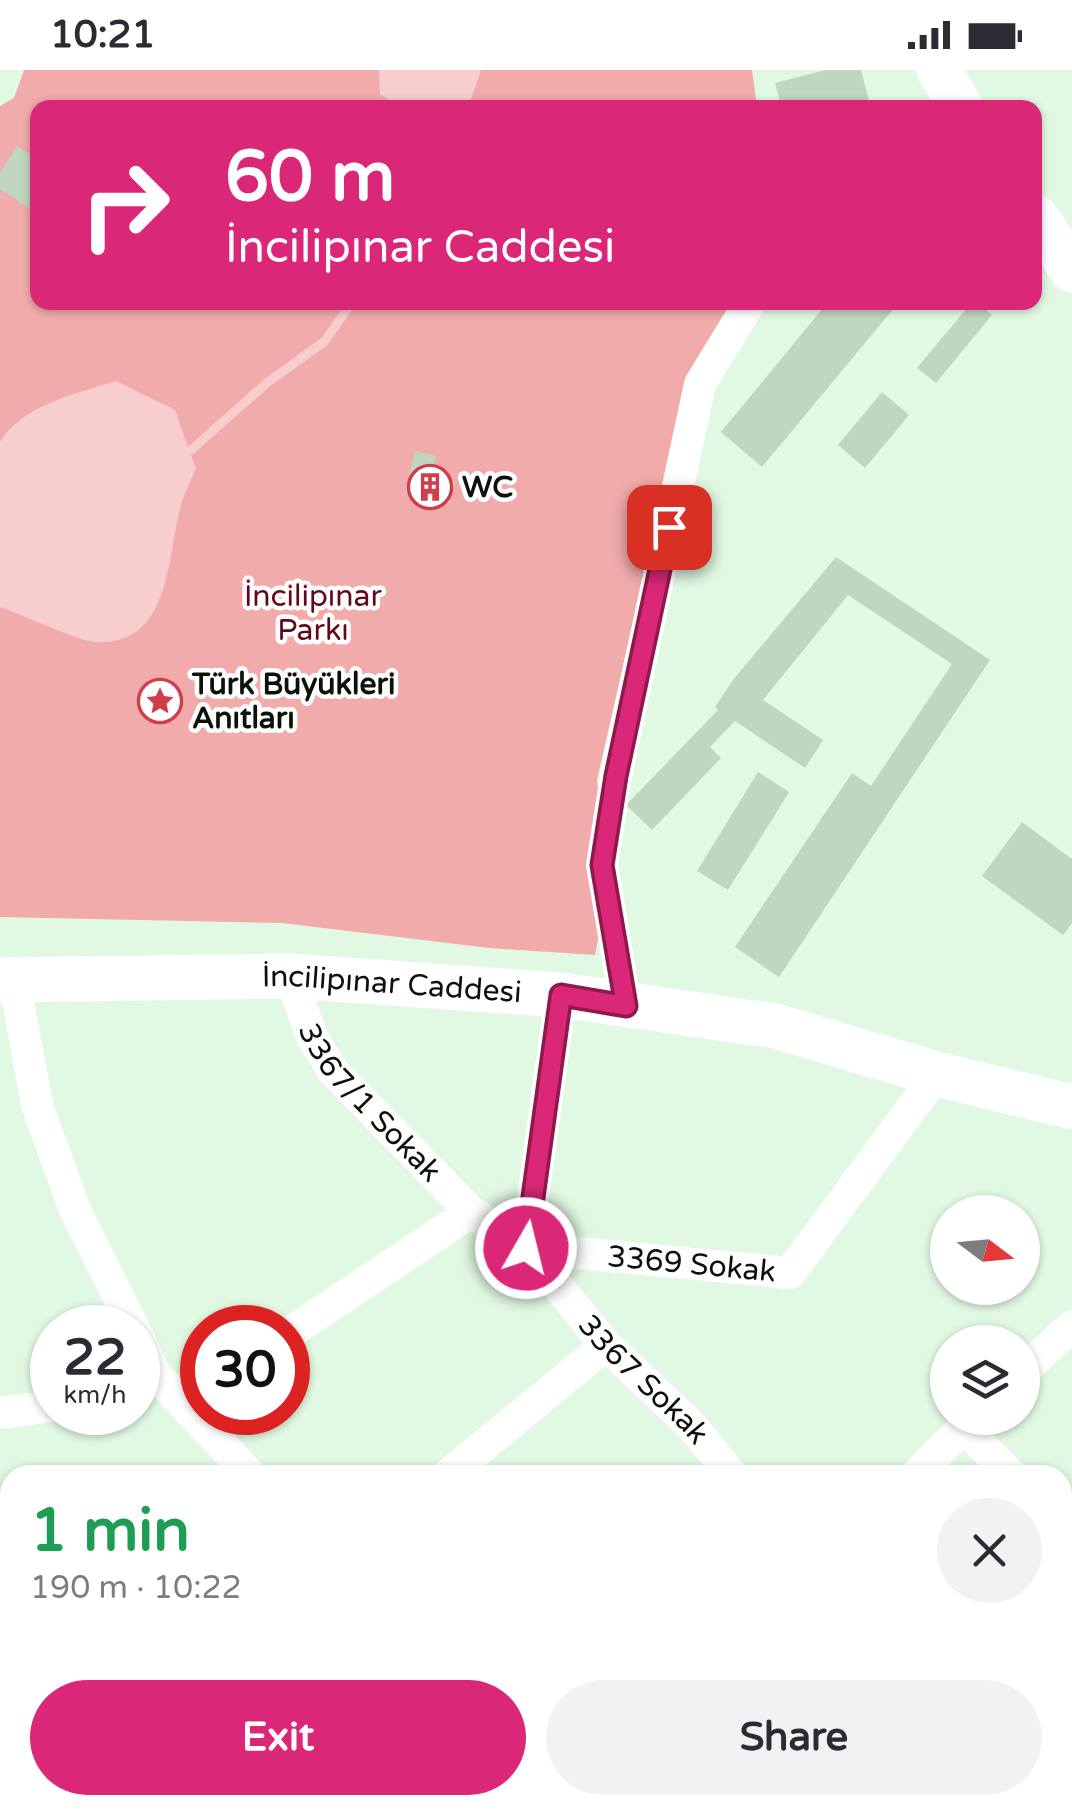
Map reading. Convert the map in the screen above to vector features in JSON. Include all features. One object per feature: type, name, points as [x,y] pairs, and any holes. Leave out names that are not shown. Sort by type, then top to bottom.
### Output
[{"type":"main road","points":[[1042,226],[1072,270]]},
{"type":"main road","name":"İncilipınar Caddesi","points":[[7,979],[290,976],[561,995],[775,1026],[937,1074],[1072,1107]]},
{"type":"street","points":[[626,1006],[602,865],[616,776],[700,384],[745,310]]},
{"type":"street","name":"3367/1 Sokak","points":[[290,976],[313,1040],[334,1072],[471,1212],[526,1248]]},
{"type":"street","points":[[7,979],[37,1105],[76,1210],[123,1305]]},
{"type":"street","points":[[526,1248],[561,995]]},
{"type":"street","name":"3369 Sokak","points":[[526,1248],[790,1272],[937,1074]]},
{"type":"street","points":[[310,1319],[471,1212]]},
{"type":"street","name":"3367 Sokak","points":[[526,1248],[606,1344],[691,1426],[724,1465]]},
{"type":"street","points":[[1040,1355],[1072,1326]]},
{"type":"street","points":[[460,1465],[606,1344]]},
{"type":"street","points":[[0,1413],[30,1409]]},
{"type":"street","points":[[220,1435],[243,1465]]},
{"type":"street","points":[[926,1465],[955,1435]]},
{"type":"street","points":[[979,1435],[1004,1465]]},
{"type":"green space","name":"İncilipınar Parkı","points":[[24,70],[752,70],[756,100],[30,100],[30,310],[729,310],[690,371],[597,780],[608,887],[595,955],[489,948],[282,923],[0,917],[0,106],[14,98]]},
{"type":"shaded area","points":[[379,70],[481,70],[470,100],[389,100],[380,94]]},
{"type":"shaded area","points":[[116,381],[175,410],[196,469],[183,498],[163,591],[154,612],[140,629],[121,639],[95,642],[0,607],[0,442],[10,429],[36,410]]},
{"type":"building","points":[[825,70],[861,70],[869,100],[780,100],[775,83]]},
{"type":"building","points":[[17,146],[30,154],[30,209],[0,189],[0,173]]},
{"type":"building","points":[[821,310],[892,310],[762,467],[721,432]]},
{"type":"building","points":[[965,310],[986,310],[992,315],[936,383],[917,368]]},
{"type":"building","points":[[882,392],[909,415],[865,468],[838,445]]},
{"type":"building","name":"WC","points":[[415,451],[436,456],[431,475],[455,481],[449,504],[405,493]]},
{"type":"building","points":[[836,557],[990,660],[779,977],[735,947],[852,773],[871,786],[952,664],[848,595],[763,700],[823,740],[805,768],[735,721],[710,747],[721,758],[652,830],[626,805],[718,710],[715,707],[733,680]]},
{"type":"building","points":[[758,772],[789,792],[728,890],[697,871]]},
{"type":"building","points":[[1022,822],[1072,859],[1072,923],[1063,935],[982,876]]},
{"type":"waterway","points":[[190,451],[268,382],[325,341],[346,310]]},
{"type":"place","name":"WC","points":[[430,487]]},
{"type":"place","name":"Türk Büyükleri Anıtları","points":[[160,701]]},
{"type":"route","points":[[526,1248],[561,995],[626,1006],[602,865],[616,776],[669,527]]}]
